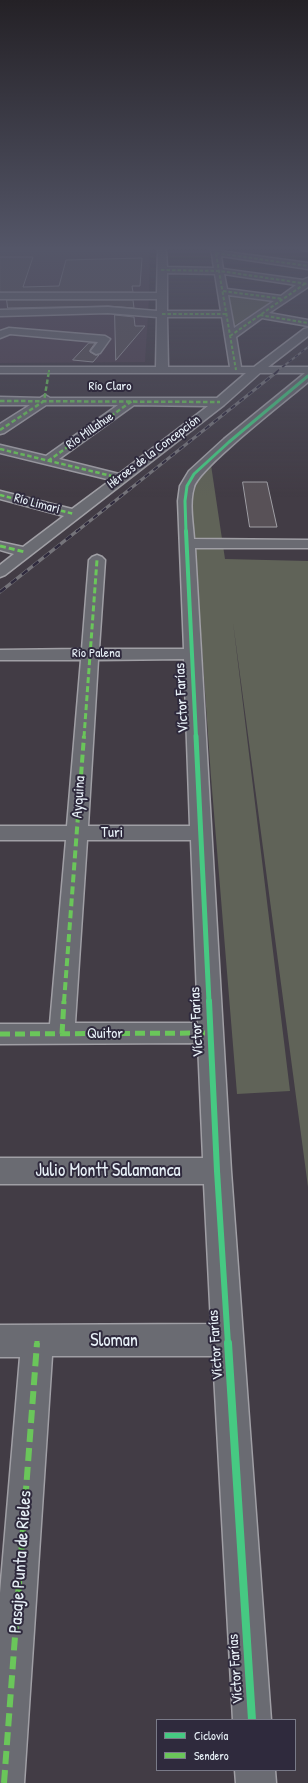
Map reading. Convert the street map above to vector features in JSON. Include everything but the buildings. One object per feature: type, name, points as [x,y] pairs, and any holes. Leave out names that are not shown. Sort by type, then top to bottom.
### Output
[{"type":"street","points":[[11,331],[105,339],[96,351]]},
{"type":"street","points":[[162,331],[162,370]]},
{"type":"street","points":[[229,331],[236,370]]},
{"type":"street","points":[[230,336],[237,331]]},
{"type":"street","name":"Héroes de la Concepción","points":[[0,572],[220,402],[308,331]]},
{"type":"street","points":[[0,370],[307,369]]},
{"type":"street","name":"Víctor Farías","points":[[252,1719],[227,1340],[209,1033],[185,502],[187,486],[194,474],[307,369]]},
{"type":"street","points":[[0,430],[44,401],[49,370]]},
{"type":"street","name":"Río Claro","points":[[0,401],[220,402]]},
{"type":"street","name":"Río Millahue","points":[[48,461],[132,401]]},
{"type":"street","points":[[0,449],[120,478]]},
{"type":"street","name":"Río Limarí","points":[[0,495],[74,514]]},
{"type":"street","points":[[187,548],[283,549],[308,544]]},
{"type":"street","points":[[0,546],[25,552]]},
{"type":"street","points":[[283,549],[308,555]]},
{"type":"street","name":"Ayquina","points":[[62,1034],[97,560]]},
{"type":"street","name":"Río Palena","points":[[0,655],[192,654]]},
{"type":"street","name":"Turi","points":[[0,833],[200,833]]},
{"type":"street","name":"Quitor","points":[[0,1034],[209,1033]]},
{"type":"street","name":"Julio Montt Salamanca","points":[[0,1171],[217,1171]]},
{"type":"street","name":"Sloman","points":[[0,1341],[227,1340]]},
{"type":"street","name":"Pasaje Punta de Rieles","points":[[4,1783],[37,1341]]},
{"type":"street","points":[[255,1771],[256,1783]]},
{"type":"shaded area","points":[[0,331],[147,331],[145,362],[0,363]]},
{"type":"shaded area","points":[[211,465],[225,559],[308,561],[308,1187],[233,622],[290,1091],[237,1094],[211,777],[191,493],[194,480]]},
{"type":"railway","points":[[276,372],[308,347]]},
{"type":"railway","points":[[76,532],[278,371]]},
{"type":"railway","points":[[0,592],[77,531]]},
{"type":"marked path","points":[[229,331],[236,370]]},
{"type":"marked path","points":[[230,336],[237,331]]},
{"type":"marked path","points":[[0,430],[44,401],[49,370]]},
{"type":"marked path","points":[[0,401],[220,402]]},
{"type":"marked path","points":[[48,461],[132,401]]},
{"type":"marked path","points":[[0,449],[120,478]]},
{"type":"marked path","points":[[0,495],[74,514]]},
{"type":"marked path","points":[[0,546],[25,552]]},
{"type":"marked path","points":[[62,1034],[97,560]]},
{"type":"marked path","points":[[0,1034],[209,1033]]},
{"type":"marked path","points":[[4,1783],[37,1341]]},
{"type":"cycle path","points":[[252,1719],[217,1171],[185,501],[187,486],[194,474],[229,442],[308,376]]}]
